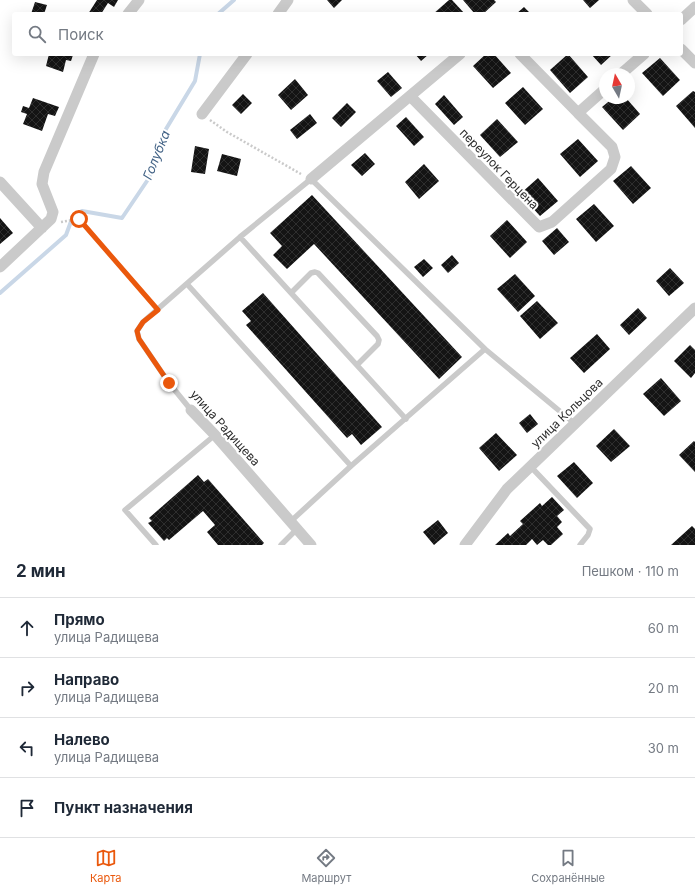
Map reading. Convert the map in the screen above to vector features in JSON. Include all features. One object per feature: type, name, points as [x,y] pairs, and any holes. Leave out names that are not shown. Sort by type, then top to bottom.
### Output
[{"type":"street","points":[[130,12],[139,0]]},
{"type":"street","points":[[279,12],[288,0]]},
{"type":"street","points":[[632,0],[645,12]]},
{"type":"street","points":[[683,18],[695,7]]},
{"type":"street","points":[[683,51],[695,63]]},
{"type":"street","points":[[0,267],[51,219],[53,212],[42,184],[44,172],[93,56]]},
{"type":"street","points":[[202,114],[246,56]]},
{"type":"street","points":[[311,179],[411,97],[458,56]]},
{"type":"street","name":"переулок Герцена","points":[[411,97],[538,227],[552,222],[611,169],[616,157],[612,147],[522,56]]},
{"type":"street","points":[[629,68],[642,56]]},
{"type":"street","points":[[578,113],[599,94]]},
{"type":"street","points":[[0,182],[42,228]]},
{"type":"street","name":"улица Кольцова","points":[[466,545],[507,488],[531,467],[574,423],[695,308]]},
{"type":"street","name":"улица Радищева","points":[[191,410],[215,435],[311,545]]},
{"type":"lane","points":[[158,310],[240,237],[311,179],[485,349],[574,423]]},
{"type":"lane","points":[[240,237],[406,419]]},
{"type":"lane","points":[[291,293],[311,273],[318,273],[377,336],[379,340],[378,344],[357,365]]},
{"type":"lane","points":[[187,284],[351,466]]},
{"type":"lane","name":"улица Радищева","points":[[158,310],[143,322],[137,331],[139,339],[169,383],[191,410]]},
{"type":"lane","points":[[281,545],[294,526],[351,466],[485,349]]},
{"type":"lane","points":[[156,545],[125,510],[215,435]]},
{"type":"lane","points":[[531,467],[590,529],[588,535],[580,545]]},
{"type":"path","points":[[202,114],[227,132],[311,179]]},
{"type":"path","points":[[68,219],[79,219],[158,310]]},
{"type":"building","points":[[97,0],[118,0],[114,7],[108,3],[102,12],[89,12]]},
{"type":"building","points":[[327,0],[342,0],[334,8]]},
{"type":"building","points":[[449,0],[452,0],[463,12],[435,12]]},
{"type":"building","points":[[463,0],[494,0],[496,2],[485,12],[473,12]]},
{"type":"building","points":[[583,0],[599,0],[590,8]]},
{"type":"building","points":[[35,2],[47,5],[45,12],[32,12]]},
{"type":"building","points":[[524,7],[529,12],[518,12]]},
{"type":"building","points":[[48,56],[73,56],[71,61],[66,60],[63,72],[46,66]]},
{"type":"building","points":[[417,56],[427,56],[421,61]]},
{"type":"building","points":[[484,56],[496,56],[511,73],[493,88],[473,66]]},
{"type":"building","points":[[566,56],[570,56],[588,77],[570,93],[550,70]]},
{"type":"building","points":[[593,56],[611,56],[601,65]]},
{"type":"building","points":[[660,58],[680,80],[663,96],[642,73]]},
{"type":"building","points":[[388,72],[402,88],[391,97],[377,81]]},
{"type":"building","points":[[295,79],[308,95],[291,110],[278,95]]},
{"type":"building","points":[[523,87],[543,109],[525,125],[505,103]]},
{"type":"building","points":[[693,91],[695,92],[695,128],[676,106]]},
{"type":"building","points":[[243,94],[252,103],[241,114],[232,105]]},
{"type":"building","points":[[444,95],[463,117],[454,125],[435,104]]},
{"type":"building","points":[[33,98],[59,107],[55,116],[48,114],[42,131],[23,124],[27,114],[21,112],[23,106],[29,108]]},
{"type":"building","points":[[347,103],[356,112],[341,127],[332,118]]},
{"type":"building","points":[[606,104],[631,104],[640,114],[623,130],[602,107]]},
{"type":"building","points":[[310,114],[317,123],[297,139],[290,130]]},
{"type":"building","points":[[406,117],[424,137],[414,146],[396,126]]},
{"type":"building","points":[[497,119],[518,142],[500,157],[480,135]]},
{"type":"building","points":[[578,139],[598,161],[580,177],[560,154]]},
{"type":"building","points":[[195,146],[209,149],[205,174],[191,172]]},
{"type":"building","points":[[365,153],[375,164],[362,176],[351,165]]},
{"type":"building","points":[[222,154],[241,159],[237,176],[217,171]]},
{"type":"building","points":[[424,164],[439,181],[419,199],[405,182]]},
{"type":"building","points":[[631,166],[651,188],[633,204],[613,181]]},
{"type":"building","points":[[538,178],[558,201],[540,216],[520,194]]},
{"type":"building","points":[[312,195],[462,357],[439,379],[314,244],[287,269],[273,255],[282,246],[270,233]]},
{"type":"building","points":[[594,204],[614,226],[596,242],[576,219]]},
{"type":"building","points":[[0,218],[13,233],[0,244]]},
{"type":"building","points":[[507,220],[527,242],[510,258],[490,236]]},
{"type":"building","points":[[557,228],[569,242],[554,255],[542,241]]},
{"type":"building","points":[[452,255],[459,263],[448,273],[441,265]]},
{"type":"building","points":[[424,259],[433,268],[423,277],[414,267]]},
{"type":"building","points":[[670,268],[684,283],[669,296],[656,281]]},
{"type":"building","points":[[515,274],[535,296],[518,312],[497,289]]},
{"type":"building","points":[[263,293],[382,427],[361,445],[352,434],[347,438],[246,325],[251,321],[242,311]]},
{"type":"building","points":[[537,301],[558,323],[540,339],[520,316]]},
{"type":"building","points":[[638,308],[647,318],[629,335],[620,325]]},
{"type":"building","points":[[597,334],[610,349],[584,373],[570,358]]},
{"type":"building","points":[[690,345],[695,350],[695,373],[691,378],[674,361]]},
{"type":"building","points":[[661,378],[681,401],[664,416],[643,394]]},
{"type":"building","points":[[530,414],[538,424],[527,433],[519,423]]},
{"type":"building","points":[[614,429],[630,446],[611,462],[596,446]]},
{"type":"building","points":[[496,433],[517,455],[499,471],[479,448]]},
{"type":"building","points":[[694,441],[695,442],[695,472],[679,455]]},
{"type":"building","points":[[574,462],[593,483],[577,498],[557,476]]},
{"type":"building","points":[[198,475],[204,482],[208,479],[264,543],[262,545],[218,545],[207,532],[215,525],[203,511],[169,540],[167,538],[164,541],[148,523],[152,521],[149,518]]},
{"type":"building","points":[[552,497],[564,510],[557,516],[562,522],[557,527],[563,534],[551,545],[548,545],[543,540],[537,545],[532,539],[526,545],[495,545],[508,533],[510,536],[523,524],[520,521],[540,503],[542,506]]},
{"type":"building","points":[[438,520],[448,533],[434,545],[423,532]]},
{"type":"building","points":[[692,526],[695,529],[695,545],[671,545]]},
{"type":"waterway","name":"Голубка","points":[[220,12],[234,0]]},
{"type":"waterway","name":"Голубка","points":[[0,293],[66,235],[73,216],[82,211],[122,218],[149,178],[166,129],[195,81],[200,56]]},
{"type":"route","points":[[79,219],[138,285],[158,310],[143,322],[137,331],[139,339],[169,383]]}]
